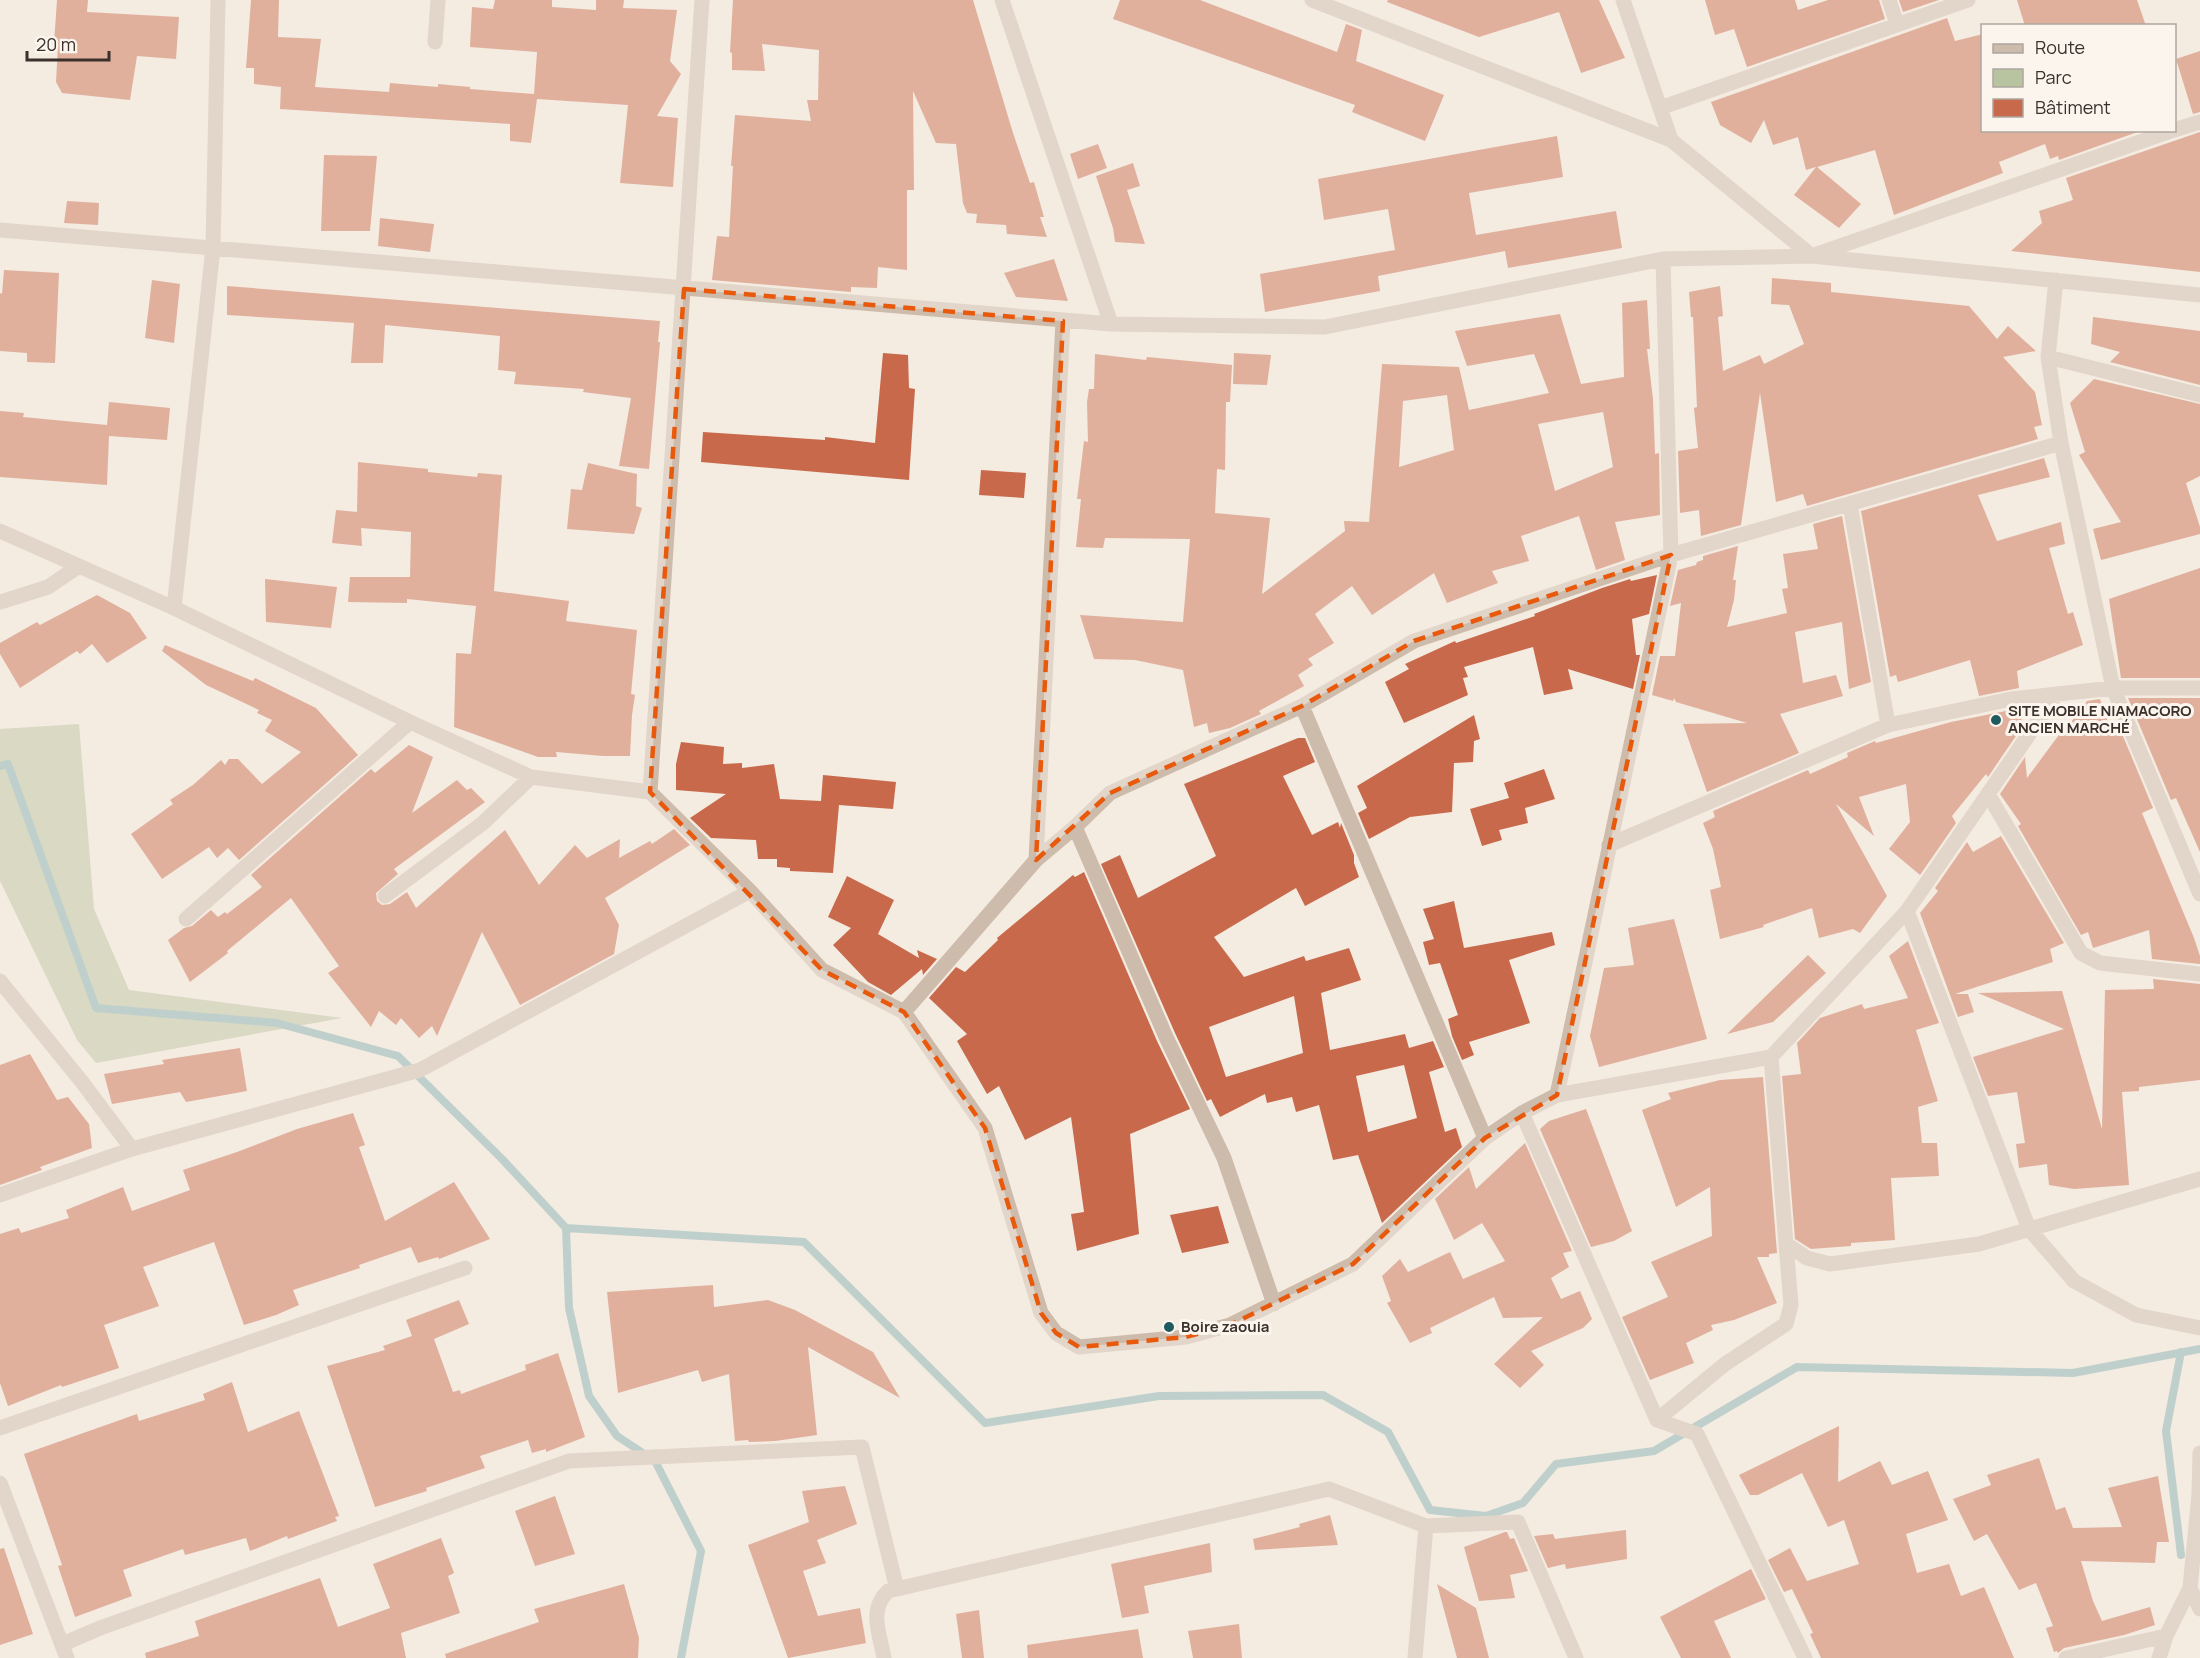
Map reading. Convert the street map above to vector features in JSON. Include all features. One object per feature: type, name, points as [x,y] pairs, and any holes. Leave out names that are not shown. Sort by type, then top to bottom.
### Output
[{"type":"street","points":[[174,608],[213,248],[218,0]]},
{"type":"street","points":[[435,42],[438,0]]},
{"type":"street","points":[[650,792],[702,0]]},
{"type":"street","points":[[1002,0],[1111,324]]},
{"type":"street","points":[[1312,0],[1671,140],[1812,256]]},
{"type":"street","points":[[1623,0],[1671,140]]},
{"type":"street","points":[[1889,0],[1897,24]]},
{"type":"street","points":[[1660,108],[1968,0]]},
{"type":"street","points":[[2176,129],[2200,122]]},
{"type":"street","points":[[1812,256],[2168,132]]},
{"type":"street","points":[[0,230],[1111,324],[1325,327],[1663,259],[1812,256],[2200,296]]},
{"type":"street","points":[[1557,1095],[1671,555],[1663,259]]},
{"type":"street","points":[[2056,280],[2048,357],[2061,443],[2113,688],[2200,894]]},
{"type":"street","points":[[1036,860],[1063,321]]},
{"type":"street","points":[[2048,357],[2200,395]]},
{"type":"street","points":[[904,1012],[1036,860],[1110,793],[1302,706],[1414,641],[1671,555],[2061,443]]},
{"type":"street","points":[[1850,504],[1888,725]]},
{"type":"street","points":[[0,531],[174,608],[410,722],[531,777],[650,792],[750,891],[822,970],[904,1012],[985,1128],[1041,1313],[1056,1333],[1079,1347],[1186,1337],[1230,1325],[1353,1264],[1485,1138],[1522,1113],[1557,1095],[1771,1057],[1907,911],[2057,694]]},
{"type":"street","points":[[0,602],[48,587],[79,566]]},
{"type":"street","points":[[1609,845],[1888,725],[2011,699],[2113,688],[2200,688]]},
{"type":"street","points":[[1302,706],[1485,1138]]},
{"type":"street","points":[[186,919],[410,722]]},
{"type":"street","points":[[385,896],[483,823],[531,777]]},
{"type":"street","points":[[1988,794],[2081,953],[2100,963],[2200,974]]},
{"type":"street","points":[[1075,827],[1166,1036],[1224,1158],[1274,1304]]},
{"type":"street","points":[[0,1195],[132,1149],[420,1070],[750,891]]},
{"type":"street","points":[[1907,911],[2029,1229],[2074,1281],[2136,1315],[2200,1328]]},
{"type":"street","points":[[0,981],[82,1082],[132,1149]]},
{"type":"street","points":[[1657,1420],[1725,1364],[1786,1324],[1791,1305],[1771,1057]]},
{"type":"street","points":[[1522,1113],[1657,1420],[1697,1434],[1805,1658]]},
{"type":"street","points":[[1786,1244],[1807,1258],[1830,1264],[1979,1244],[2200,1179]]},
{"type":"street","points":[[0,1428],[465,1268]]},
{"type":"street","points":[[0,1483],[65,1651],[100,1628],[569,1461],[862,1447],[897,1589]]},
{"type":"street","points":[[2159,1658],[2166,1636],[2190,1588],[2200,1458]]},
{"type":"street","points":[[884,1658],[875,1610],[879,1599],[888,1592],[1329,1489],[1426,1526],[1518,1522],[1576,1658]]},
{"type":"street","points":[[1415,1658],[1426,1526]]},
{"type":"street","points":[[2190,1588],[2200,1609]]},
{"type":"street","points":[[2066,1658],[2166,1636]]},
{"type":"highlighted area","points":[[684,289],[1063,321],[1036,860],[1110,793],[1302,706],[1414,641],[1671,555],[1557,1095],[1485,1138],[1353,1264],[1230,1325],[1186,1337],[1079,1347],[1056,1333],[1041,1313],[985,1128],[904,1012],[822,970],[650,792]]},
{"type":"green space","points":[[79,724],[94,909],[129,990],[342,1018],[96,1063],[77,1040],[0,881],[0,729]]},
{"type":"building","points":[[57,0],[88,0],[87,12],[179,17],[176,59],[137,56],[130,100],[62,93],[56,82],[58,46],[54,43]]},
{"type":"building","points":[[251,0],[279,0],[278,37],[321,39],[315,87],[389,92],[390,83],[438,87],[438,84],[534,94],[537,52],[470,47],[472,7],[493,9],[495,0],[552,0],[552,7],[596,10],[596,0],[624,0],[623,8],[677,10],[670,61],[681,74],[657,116],[678,118],[673,187],[620,183],[628,105],[537,99],[531,143],[510,141],[510,124],[280,109],[281,87],[254,84],[254,68],[246,68]]},
{"type":"building","points":[[733,0],[973,0],[1013,133],[1030,183],[1034,182],[1044,217],[1040,217],[1047,237],[1007,234],[1006,225],[976,223],[977,214],[967,213],[963,203],[956,144],[936,143],[913,91],[914,190],[907,190],[907,270],[878,267],[877,288],[851,287],[851,292],[712,280],[717,236],[729,237],[735,115],[811,121],[807,100],[818,100],[819,50],[762,44],[765,71],[732,70],[732,53],[730,52]]},
{"type":"building","points":[[1120,0],[1200,0],[1337,52],[1346,24],[1362,30],[1356,61],[1444,95],[1425,141],[1352,112],[1355,105],[1113,19]]},
{"type":"building","points":[[1388,0],[1599,0],[1625,58],[1581,73],[1559,12],[1479,37],[1387,2]]},
{"type":"building","points":[[1705,0],[1795,0],[1798,10],[1828,0],[1879,0],[1885,19],[1747,67],[1734,29],[1715,35]]},
{"type":"building","points":[[1899,0],[1939,0],[1903,12]]},
{"type":"building","points":[[2017,0],[2137,0],[2145,24],[2024,24]]},
{"type":"building","points":[[1947,18],[1955,41],[1981,34],[1981,132],[2137,132],[2059,160],[2058,156],[2050,159],[2045,144],[1999,162],[2003,173],[1894,215],[1875,150],[1817,167],[1861,204],[1839,228],[1794,195],[1816,167],[1806,170],[1798,137],[1773,145],[1764,120],[1751,143],[1720,125],[1711,102]]},
{"type":"building","points":[[2200,51],[2200,112],[2193,114],[2176,59]]},
{"type":"building","points":[[2200,132],[2200,272],[2011,251],[2042,223],[2039,211],[2073,200],[2066,178]]},
{"type":"building","points":[[1557,136],[1563,177],[1469,193],[1476,235],[1616,211],[1622,248],[1508,268],[1505,251],[1378,276],[1380,291],[1265,312],[1260,274],[1395,250],[1388,209],[1324,220],[1318,179]]},
{"type":"building","points":[[1098,144],[1107,168],[1078,179],[1070,154]]},
{"type":"building","points":[[324,155],[377,156],[370,231],[321,231]]},
{"type":"building","points":[[1133,163],[1140,186],[1127,190],[1145,244],[1115,242],[1113,228],[1096,176]]},
{"type":"building","points":[[67,201],[99,203],[98,225],[64,223]]},
{"type":"building","points":[[380,218],[434,224],[430,252],[378,246]]},
{"type":"building","points":[[1054,259],[1068,301],[1016,297],[1004,273]]},
{"type":"building","points":[[4,270],[59,273],[55,363],[27,362],[27,353],[0,351],[0,293],[2,294]]},
{"type":"building","points":[[1772,278],[1831,283],[1831,292],[1969,306],[1997,339],[2008,326],[2036,351],[2003,357],[2035,392],[2042,425],[2034,427],[2038,439],[1807,506],[1803,494],[1776,502],[1760,393],[1741,525],[1701,536],[1699,510],[1680,513],[1678,451],[1698,448],[1694,408],[1697,407],[1693,317],[1691,317],[1689,292],[1720,286],[1723,316],[1718,317],[1723,371],[1760,355],[1764,364],[1804,344],[1789,305],[1771,304]]},
{"type":"building","points":[[152,280],[180,284],[174,343],[145,338]]},
{"type":"building","points":[[227,286],[660,321],[649,469],[619,466],[631,398],[583,392],[584,389],[514,384],[516,372],[498,370],[500,336],[385,325],[383,363],[351,363],[354,323],[227,315]]},
{"type":"building","points":[[1647,300],[1650,349],[1647,349],[1653,399],[1655,454],[1659,453],[1660,515],[1615,522],[1625,560],[1596,570],[1579,516],[1521,536],[1529,561],[1492,571],[1498,583],[1447,603],[1434,573],[1372,615],[1352,586],[1315,614],[1334,643],[1308,659],[1313,665],[1298,675],[1304,686],[1259,711],[1261,714],[1230,728],[1209,733],[1207,723],[1194,727],[1183,670],[1135,660],[1094,659],[1080,615],[1183,622],[1190,539],[1105,538],[1103,548],[1076,547],[1081,499],[1077,499],[1084,441],[1088,442],[1087,402],[1089,389],[1094,389],[1095,354],[1146,360],[1147,357],[1232,365],[1230,402],[1226,402],[1225,470],[1217,469],[1215,513],[1270,518],[1262,594],[1345,531],[1344,521],[1369,522],[1382,364],[1459,367],[1469,410],[1549,393],[1534,354],[1467,366],[1455,331],[1560,314],[1581,384],[1624,377],[1622,303]],"holes":[[[1447,395],[1454,450],[1399,467],[1403,401]],[[1603,412],[1613,467],[1555,491],[1538,424]]]},
{"type":"building","points":[[2093,317],[2200,331],[2200,385],[2110,362],[2120,352],[2091,344]]},
{"type":"building","points":[[883,353],[908,355],[909,388],[915,389],[909,480],[701,462],[703,432],[825,440],[825,437],[875,443]]},
{"type":"building","points":[[1234,353],[1271,355],[1267,385],[1233,384]]},
{"type":"building","points":[[2094,379],[2200,404],[2200,476],[2186,483],[2200,527],[2200,534],[2101,560],[2093,529],[2121,522],[2079,455],[2085,452],[2070,403]]},
{"type":"building","points":[[109,402],[170,408],[167,440],[109,436],[107,485],[0,477],[0,411],[24,413],[23,417],[107,425]]},
{"type":"building","points":[[2044,458],[2050,477],[1978,495],[1997,541],[2061,522],[2065,544],[2049,548],[2068,614],[2073,612],[2083,645],[2017,671],[2019,688],[1979,696],[1970,660],[1898,682],[1896,675],[1890,677],[1861,511]]},
{"type":"building","points":[[358,462],[428,469],[428,472],[477,477],[478,473],[502,475],[494,591],[569,601],[566,621],[637,630],[631,694],[635,695],[630,756],[556,752],[557,757],[538,757],[454,727],[456,653],[471,654],[476,606],[407,599],[407,603],[348,602],[350,577],[410,577],[411,532],[361,528],[362,546],[332,543],[336,510],[357,512]]},
{"type":"building","points":[[588,463],[637,474],[636,506],[642,508],[634,534],[567,529],[571,489],[582,490]]},
{"type":"building","points":[[981,470],[1026,473],[1024,498],[979,495]]},
{"type":"building","points":[[1842,516],[1871,682],[1849,689],[1842,622],[1795,632],[1803,683],[1836,675],[1843,696],[1780,714],[1799,753],[1707,792],[1683,724],[1747,723],[1676,702],[1674,698],[1673,701],[1652,695],[1660,656],[1675,656],[1681,603],[1670,606],[1678,570],[1696,565],[1697,562],[1703,560],[1703,556],[1738,546],[1733,580],[1736,580],[1734,600],[1727,627],[1787,613],[1782,589],[1788,588],[1783,554],[1818,549],[1813,524]]},
{"type":"building","points":[[2200,568],[2200,678],[2121,678],[2109,599]]},
{"type":"building","points":[[1657,575],[1649,614],[1632,619],[1636,655],[1640,655],[1633,689],[1568,669],[1573,689],[1544,695],[1533,647],[1464,667],[1468,677],[1463,678],[1468,695],[1404,723],[1385,682],[1409,669],[1405,664],[1455,641],[1456,643],[1535,616],[1534,614],[1602,588],[1630,579],[1631,581]]},
{"type":"building","points":[[265,579],[337,587],[331,628],[266,622]]},
{"type":"building","points":[[97,595],[130,613],[147,638],[107,663],[92,644],[80,654],[77,651],[20,688],[0,654],[0,643],[37,622],[40,625]]},
{"type":"building","points":[[165,645],[253,681],[255,678],[316,708],[358,755],[239,860],[228,848],[217,858],[209,847],[162,879],[131,834],[173,804],[170,800],[193,785],[221,760],[225,765],[229,759],[238,759],[262,784],[301,752],[265,731],[272,720],[257,713],[259,710],[206,685],[162,651]]},
{"type":"building","points":[[2128,698],[2200,698],[2200,852],[2176,798],[2171,800]]},
{"type":"building","points":[[2100,699],[2111,731],[2120,729],[2153,808],[2142,813],[2194,938],[2200,964],[2152,959],[2149,930],[2093,948],[2088,932],[2081,935],[2018,826],[2021,824],[2000,794],[2025,757],[2027,778],[2087,701]]},
{"type":"building","points":[[2021,708],[2022,727],[1988,777],[1986,774],[1952,816],[1956,823],[1920,875],[1889,849],[1910,822],[1906,784],[1859,797],[1874,836],[1836,804],[1887,896],[1860,933],[1853,929],[1819,938],[1812,908],[1763,925],[1764,927],[1720,939],[1710,890],[1721,887],[1713,849],[1703,823],[1715,817],[1713,811],[1808,770],[1810,774],[1848,757],[1847,753],[1875,741],[1876,743],[1951,722]]},
{"type":"building","points":[[1474,715],[1480,739],[1474,741],[1473,762],[1454,763],[1452,812],[1410,817],[1369,839],[1358,813],[1367,808],[1357,786]]},
{"type":"building","points":[[1298,738],[1305,738],[1315,762],[1283,776],[1312,835],[1338,822],[1340,828],[1341,823],[1354,855],[1359,877],[1305,906],[1296,888],[1214,937],[1244,977],[1304,956],[1306,961],[1349,948],[1361,980],[1321,993],[1330,1050],[1405,1034],[1409,1048],[1433,1041],[1444,1067],[1429,1072],[1445,1132],[1456,1128],[1462,1147],[1382,1223],[1358,1155],[1333,1160],[1319,1105],[1296,1112],[1292,1097],[1267,1103],[1265,1094],[1220,1117],[1211,1099],[1207,1101],[1175,1033],[1101,864],[1120,855],[1138,898],[1216,856],[1184,784]],"holes":[[[1294,996],[1303,1053],[1226,1077],[1209,1027]],[[1404,1065],[1417,1118],[1368,1132],[1356,1076]]]},
{"type":"building","points":[[681,742],[724,747],[723,764],[742,763],[742,768],[774,764],[780,799],[821,801],[823,775],[896,782],[893,809],[839,805],[833,873],[790,871],[790,868],[777,867],[777,859],[758,859],[756,840],[711,838],[690,818],[726,794],[676,790],[676,764]]},
{"type":"building","points":[[409,745],[433,757],[412,813],[457,780],[467,790],[471,788],[485,802],[394,869],[398,874],[376,893],[377,901],[382,905],[390,904],[407,892],[416,908],[505,830],[539,885],[575,845],[587,858],[620,839],[619,858],[650,841],[652,844],[674,829],[690,845],[605,898],[619,925],[614,954],[520,1005],[482,932],[437,1036],[432,1026],[419,1038],[401,1018],[396,1025],[379,1011],[371,1027],[328,973],[339,966],[291,898],[227,951],[228,953],[190,982],[168,940],[184,928],[192,926],[211,910],[218,917],[225,912],[227,914],[262,887],[251,875],[371,769],[375,773]]},
{"type":"building","points":[[1544,769],[1555,799],[1525,808],[1528,823],[1499,830],[1502,840],[1482,846],[1470,809],[1509,798],[1504,783]]},
{"type":"building","points":[[2001,836],[2064,943],[2050,949],[2053,962],[1955,994],[1968,994],[1974,1012],[1958,1017],[1920,913],[1938,891],[1935,888],[1967,842],[1973,852]]},
{"type":"building","points":[[1084,872],[1157,1041],[1190,1109],[1130,1134],[1139,1234],[1077,1251],[1071,1214],[1084,1212],[1071,1117],[1025,1140],[999,1086],[987,1094],[957,1041],[967,1034],[929,998],[956,967],[965,972],[998,940],[997,938],[1073,875],[1075,877]]},
{"type":"building","points":[[847,876],[894,900],[878,934],[919,958],[917,950],[937,959],[923,975],[922,969],[891,995],[868,982],[833,945],[851,928],[828,917]]},
{"type":"building","points":[[1454,901],[1464,948],[1552,932],[1555,945],[1509,960],[1530,1023],[1469,1042],[1474,1055],[1462,1060],[1448,1019],[1458,1015],[1440,963],[1429,965],[1423,942],[1434,939],[1423,909]]},
{"type":"building","points":[[1674,919],[1707,1039],[1599,1067],[1590,1036],[1604,968],[1634,965],[1628,928]]},
{"type":"building","points":[[1908,941],[1939,1023],[1916,1030],[1938,1101],[1918,1107],[1922,1143],[1937,1143],[1939,1176],[1891,1178],[1895,1240],[1811,1249],[1795,1239],[1782,1076],[1801,1074],[1797,1043],[1820,1018],[1862,1004],[1864,1009],[1908,998],[1889,956]]},
{"type":"building","points":[[1808,955],[1826,973],[1773,1022],[1727,1034]]},
{"type":"building","points":[[2153,979],[2200,984],[2200,1080],[2139,1087],[2139,1091],[2122,1092],[2129,1185],[2074,1189],[2049,1185],[2047,1164],[2019,1168],[2016,1144],[2025,1143],[2017,1092],[1988,1096],[1973,1057],[2064,1029],[1978,993],[2062,991],[2102,1129],[2105,990],[2154,989]]},
{"type":"building","points":[[240,1048],[247,1091],[186,1102],[180,1092],[112,1104],[104,1074],[164,1064],[162,1060]]},
{"type":"building","points":[[30,1054],[57,1100],[68,1097],[89,1124],[92,1148],[0,1185],[0,1065]]},
{"type":"building","points":[[1763,1077],[1777,1253],[1769,1254],[1769,1257],[1757,1257],[1777,1303],[1734,1320],[1711,1325],[1713,1330],[1686,1343],[1694,1363],[1650,1380],[1622,1317],[1668,1297],[1651,1262],[1712,1236],[1710,1187],[1676,1207],[1642,1110],[1671,1099],[1668,1093],[1720,1080]]},
{"type":"building","points":[[1586,1109],[1632,1231],[1614,1241],[1591,1247],[1540,1129],[1549,1121]]},
{"type":"building","points":[[353,1113],[365,1145],[359,1147],[385,1221],[454,1182],[490,1239],[439,1259],[438,1257],[418,1263],[411,1247],[359,1265],[360,1268],[293,1290],[299,1305],[244,1325],[214,1242],[143,1267],[159,1306],[104,1325],[119,1368],[62,1387],[61,1385],[8,1406],[0,1383],[0,1234],[19,1228],[21,1233],[69,1218],[66,1210],[123,1187],[132,1211],[190,1190],[183,1170],[297,1129]]},
{"type":"building","points":[[1525,1143],[1572,1251],[1563,1253],[1569,1267],[1551,1278],[1561,1299],[1580,1291],[1592,1319],[1583,1328],[1531,1351],[1544,1365],[1520,1388],[1494,1364],[1543,1317],[1503,1318],[1494,1297],[1430,1328],[1432,1333],[1410,1343],[1387,1303],[1391,1301],[1382,1276],[1400,1259],[1408,1272],[1450,1252],[1463,1279],[1505,1261],[1482,1223],[1454,1240],[1435,1199],[1469,1167],[1476,1189]]},
{"type":"building","points":[[1218,1206],[1229,1243],[1182,1253],[1170,1215]]},
{"type":"building","points":[[713,1285],[714,1307],[768,1300],[795,1310],[873,1352],[900,1398],[808,1347],[817,1435],[775,1441],[735,1441],[729,1374],[702,1382],[698,1370],[618,1393],[607,1292]]},
{"type":"building","points":[[459,1300],[469,1324],[434,1339],[453,1392],[460,1390],[461,1394],[526,1370],[525,1365],[558,1353],[585,1437],[546,1452],[546,1449],[532,1453],[528,1440],[480,1456],[485,1468],[426,1488],[427,1491],[375,1507],[327,1366],[385,1350],[383,1346],[412,1336],[406,1320]]},
{"type":"building","points":[[232,1382],[248,1432],[299,1411],[339,1516],[335,1517],[337,1521],[288,1539],[287,1536],[250,1551],[246,1538],[185,1555],[183,1549],[123,1570],[132,1596],[75,1617],[58,1566],[62,1565],[24,1454],[137,1414],[139,1421],[205,1400],[203,1394]]},
{"type":"building","points":[[1839,1426],[1838,1482],[1880,1461],[1892,1485],[1928,1471],[1948,1520],[1906,1534],[1917,1573],[1949,1564],[1961,1596],[1984,1587],[2014,1658],[1821,1658],[1810,1634],[1813,1633],[1792,1589],[1784,1592],[1768,1560],[1790,1548],[1807,1581],[1859,1564],[1844,1520],[1828,1527],[1802,1473],[1758,1495],[1750,1495],[1739,1475]]},
{"type":"building","points":[[2039,1458],[2056,1510],[2065,1507],[2073,1528],[2122,1527],[2108,1488],[2158,1476],[2169,1542],[2157,1542],[2155,1563],[2081,1561],[2093,1601],[2102,1621],[2150,1607],[2155,1625],[2124,1635],[2064,1648],[2058,1653],[2054,1652],[2046,1628],[2053,1626],[2036,1583],[2019,1590],[1987,1534],[1974,1541],[1953,1499],[1991,1485],[1987,1475]]},
{"type":"building","points":[[845,1486],[857,1524],[817,1540],[826,1563],[803,1571],[818,1616],[860,1608],[866,1643],[788,1658],[748,1545],[809,1522],[802,1491]]},
{"type":"building","points":[[555,1496],[575,1554],[535,1566],[515,1511]]},
{"type":"building","points":[[1330,1515],[1338,1545],[1255,1550],[1253,1539],[1300,1527],[1299,1524]]},
{"type":"building","points":[[1626,1530],[1627,1559],[1566,1569],[1565,1564],[1548,1568],[1534,1536],[1553,1534],[1555,1539]]},
{"type":"building","points":[[1505,1532],[1510,1539],[1514,1538],[1528,1571],[1510,1575],[1515,1598],[1479,1601],[1464,1547]]},
{"type":"building","points":[[441,1538],[454,1573],[448,1576],[460,1613],[401,1633],[406,1658],[146,1658],[145,1653],[199,1636],[195,1621],[320,1578],[338,1627],[390,1608],[373,1564]]},
{"type":"building","points":[[1210,1543],[1212,1572],[1144,1586],[1149,1613],[1122,1618],[1111,1564]]},
{"type":"building","points":[[4,1548],[33,1634],[0,1645],[0,1549]]},
{"type":"building","points":[[1751,1569],[1766,1599],[1714,1621],[1731,1658],[1681,1658],[1660,1617]]},
{"type":"building","points":[[624,1584],[639,1638],[638,1658],[446,1658],[445,1654],[539,1622],[534,1609]]},
{"type":"building","points":[[1437,1584],[1476,1608],[1489,1658],[1457,1658]]},
{"type":"building","points":[[979,1610],[984,1658],[962,1658],[956,1614]]},
{"type":"building","points":[[1239,1624],[1242,1658],[1193,1658],[1188,1631]]},
{"type":"building","points":[[1138,1629],[1143,1658],[1028,1658],[1027,1645]]},
{"type":"waterway","points":[[0,766],[8,764],[96,1008],[277,1023],[398,1056],[503,1160],[566,1228],[804,1242],[985,1423],[1159,1396],[1323,1395],[1388,1432],[1430,1510],[1486,1516],[1523,1503],[1556,1464],[1654,1451],[1797,1367],[2073,1373],[2200,1349]]},
{"type":"waterway","points":[[566,1228],[569,1308],[589,1396],[617,1436],[655,1461],[701,1551],[681,1658]]},
{"type":"waterway","points":[[2181,1352],[2166,1431],[2181,1555]]},
{"type":"place","name":"SITE MOBILE NIAMACORO ANCIEN MARCHÉ","points":[[1996,720]]},
{"type":"place","name":"Boire zaouia","points":[[1169,1327]]}]
